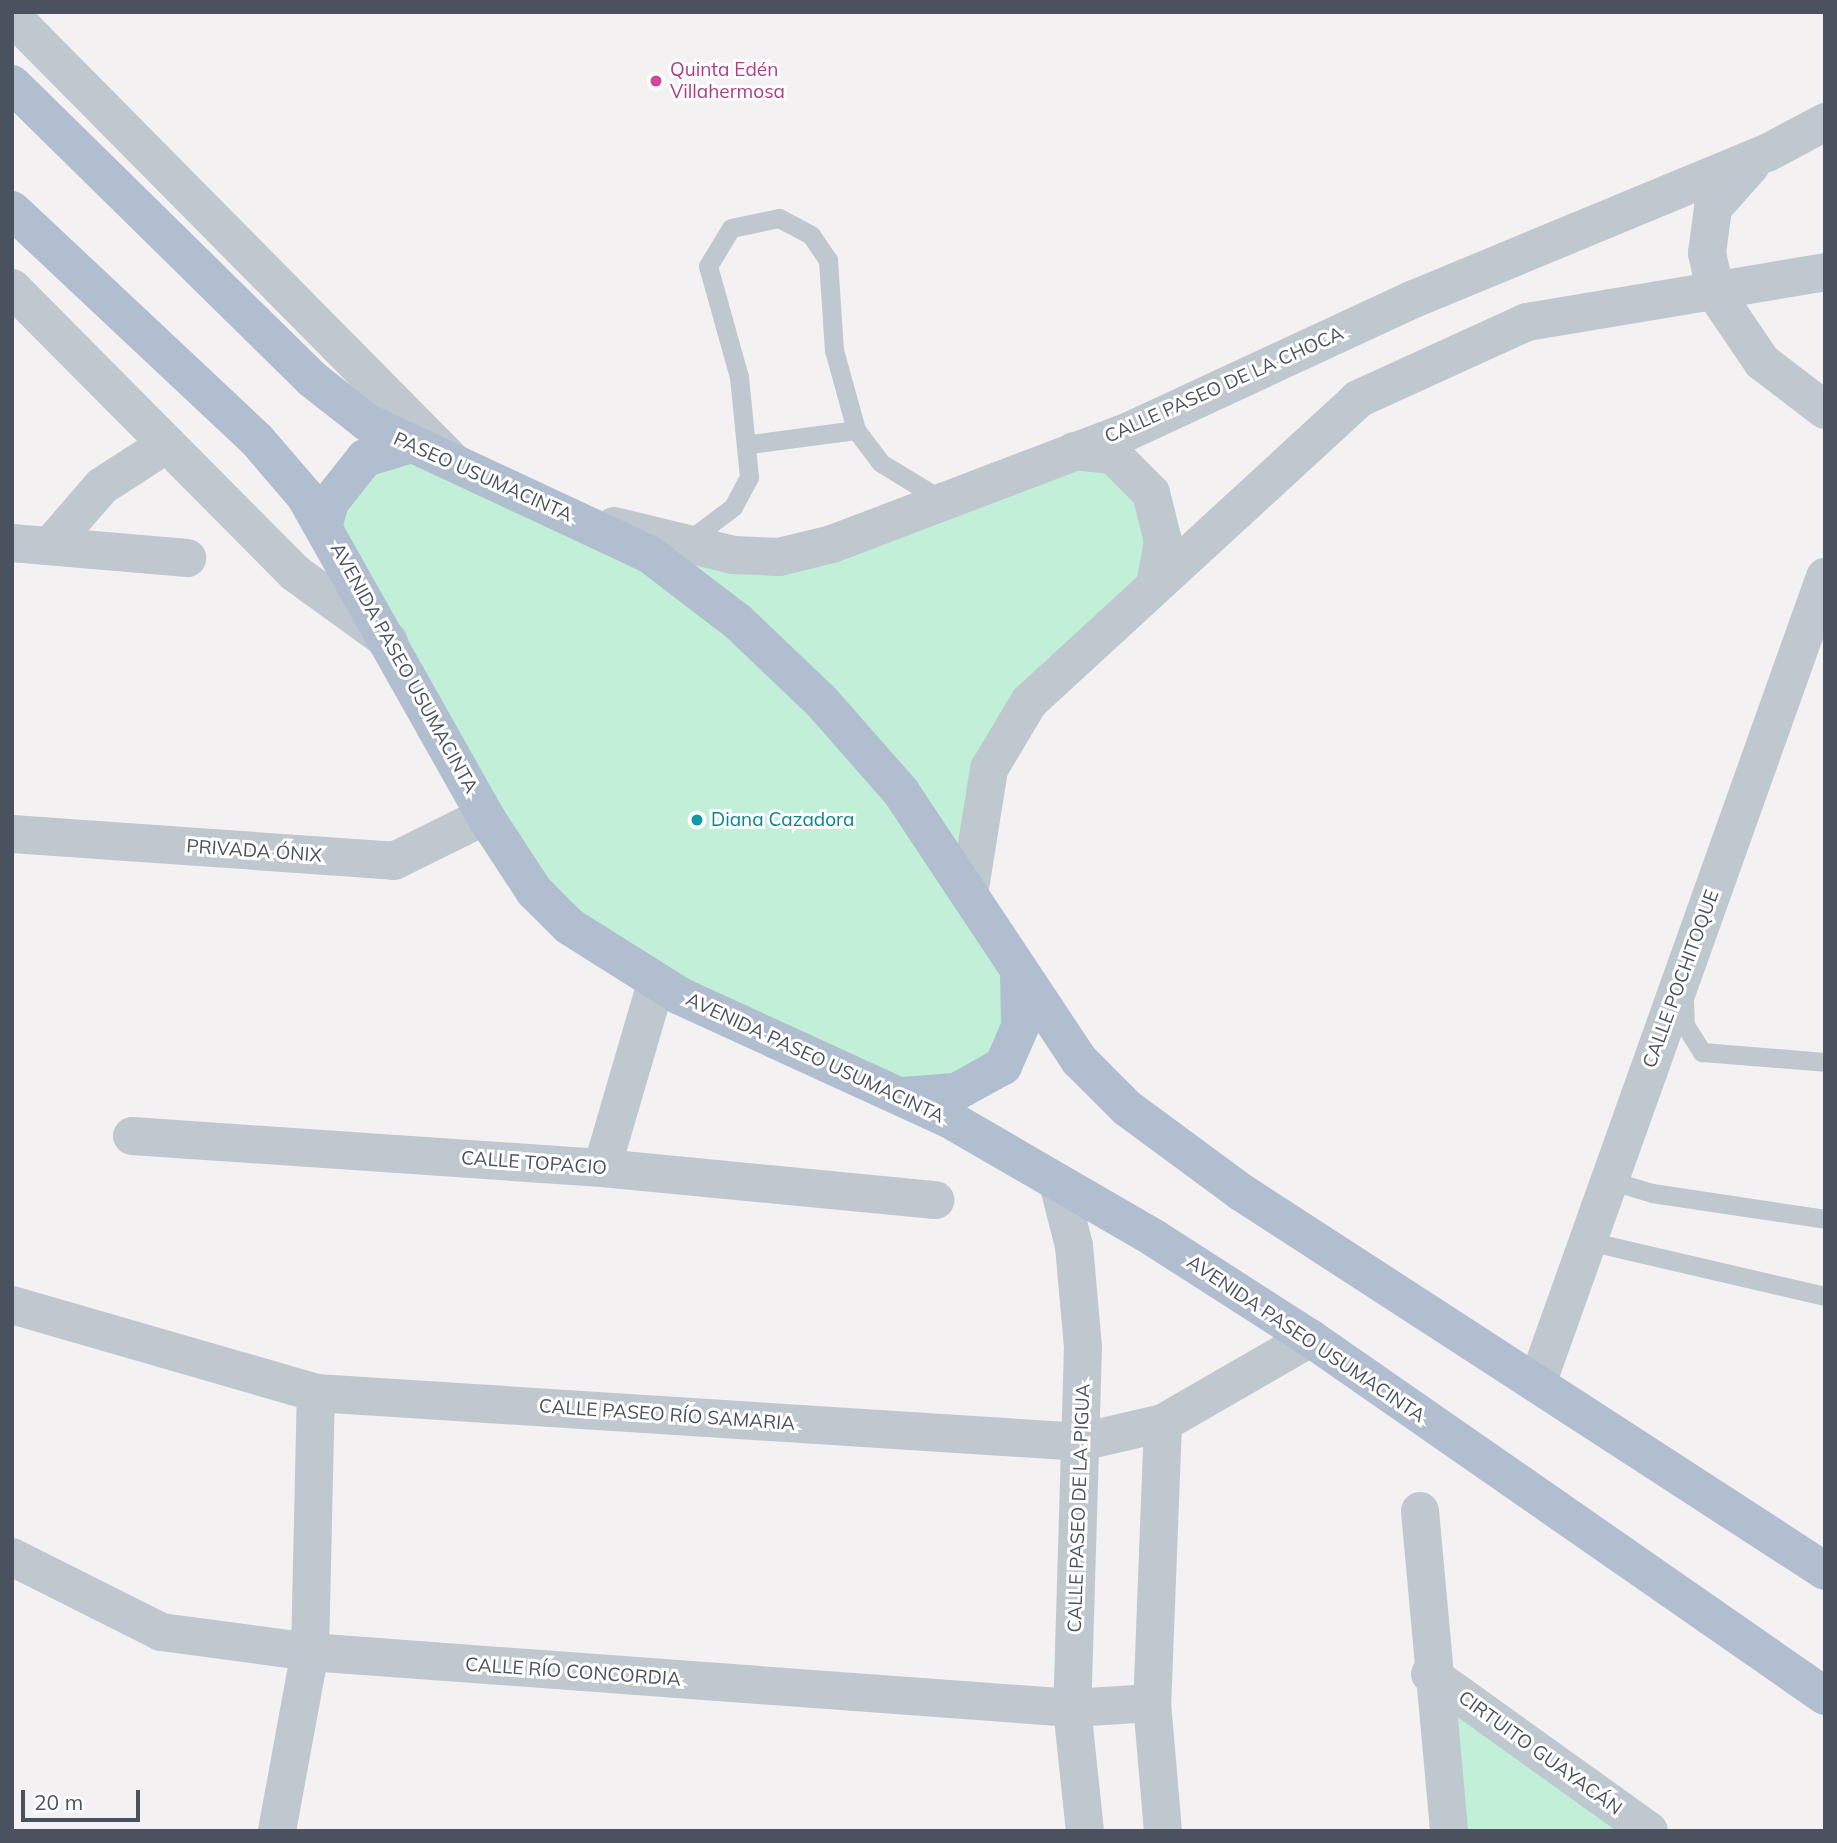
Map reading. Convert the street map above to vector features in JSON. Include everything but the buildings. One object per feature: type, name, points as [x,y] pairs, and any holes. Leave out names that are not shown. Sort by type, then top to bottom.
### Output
[{"type":"main road","name":"PASEO USUMACINTA","points":[[12,84],[312,379],[368,422],[649,554],[737,621],[822,702],[962,875]]},
{"type":"main road","name":"AVENIDA PASEO USUMACINTA","points":[[12,210],[257,440],[324,524],[485,816],[548,908],[656,984],[900,1096],[982,1137],[1059,1187],[1310,1338],[1825,1696]]},
{"type":"main road","points":[[324,524],[330,502],[365,458],[411,444]]},
{"type":"main road","points":[[962,875],[1079,1060],[1127,1108],[1241,1192],[1538,1381],[1825,1571]]},
{"type":"main road","points":[[900,1096],[956,1091],[1003,1066],[1020,1027],[1018,963]]},
{"type":"street","points":[[12,16],[453,463]]},
{"type":"street","name":"CALLE PASEO DE LA CHOCA","points":[[564,513],[683,544],[748,556],[802,553],[1070,451],[1767,153],[1825,122]]},
{"type":"street","points":[[1767,153],[1735,176],[1713,208],[1707,253],[1716,294],[1762,362],[1825,410]]},
{"type":"street","points":[[962,875],[981,800],[1014,722],[1156,580],[1324,426],[1392,379],[1527,322],[1620,303],[1716,294],[1825,272]]},
{"type":"street","points":[[12,288],[295,573],[389,641]]},
{"type":"street","points":[[50,547],[102,486],[167,444]]},
{"type":"street","points":[[1070,451],[1113,455],[1145,483],[1162,529],[1156,580]]},
{"type":"street","points":[[12,543],[187,558]]},
{"type":"street","name":"CALLE POCHITOQUE","points":[[1538,1381],[1825,578]]},
{"type":"street","name":"PRIVADA ÓNIX","points":[[12,834],[394,862],[485,816]]},
{"type":"street","points":[[602,1168],[656,984]]},
{"type":"street","name":"CALLE TOPACIO","points":[[132,1136],[602,1168],[935,1200]]},
{"type":"street","name":"CALLE PASEO DE LA PIGUA","points":[[1059,1187],[1074,1246],[1083,1347],[1072,1708],[1085,1831]]},
{"type":"street","name":"CALLE PASEO RÍO SAMARIA","points":[[15,1313],[316,1393],[1081,1442],[1163,1423],[1310,1338]]},
{"type":"street","points":[[277,1831],[310,1653],[316,1393]]},
{"type":"street","points":[[1163,1423],[1152,1703],[1163,1831]]},
{"type":"street","name":"CIRTUITO GUAYACÁN","points":[[1420,1511],[1430,1674],[1449,1831]]},
{"type":"street","name":"CALLE RÍO CONCORDIA","points":[[12,1557],[161,1632],[310,1653],[1072,1708],[1152,1703]]},
{"type":"street","name":"CIRTUITO GUAYACÁN","points":[[1430,1674],[1649,1831]]},
{"type":"lane","points":[[683,544],[733,507],[749,477],[750,444],[708,266],[731,228],[779,218],[811,235],[828,260],[834,350],[856,430],[881,463],[940,499]]},
{"type":"lane","points":[[750,444],[856,430]]},
{"type":"lane","points":[[1684,971],[1685,1025],[1702,1052],[1825,1062]]},
{"type":"lane","points":[[1609,1180],[1652,1193],[1825,1219]]},
{"type":"lane","points":[[1588,1241],[1825,1296]]},
{"type":"green space","points":[[377,449],[564,513],[734,555],[1070,451],[1126,463],[1163,555],[1029,702],[970,888],[1018,963],[1010,1054],[900,1096],[569,926],[324,524]]},
{"type":"green space","points":[[1430,1674],[1649,1831],[1449,1831]]},
{"type":"place","name":"Quinta Edén Villahermosa","points":[[656,81]]},
{"type":"place","name":"Diana Cazadora","points":[[697,820]]}]
